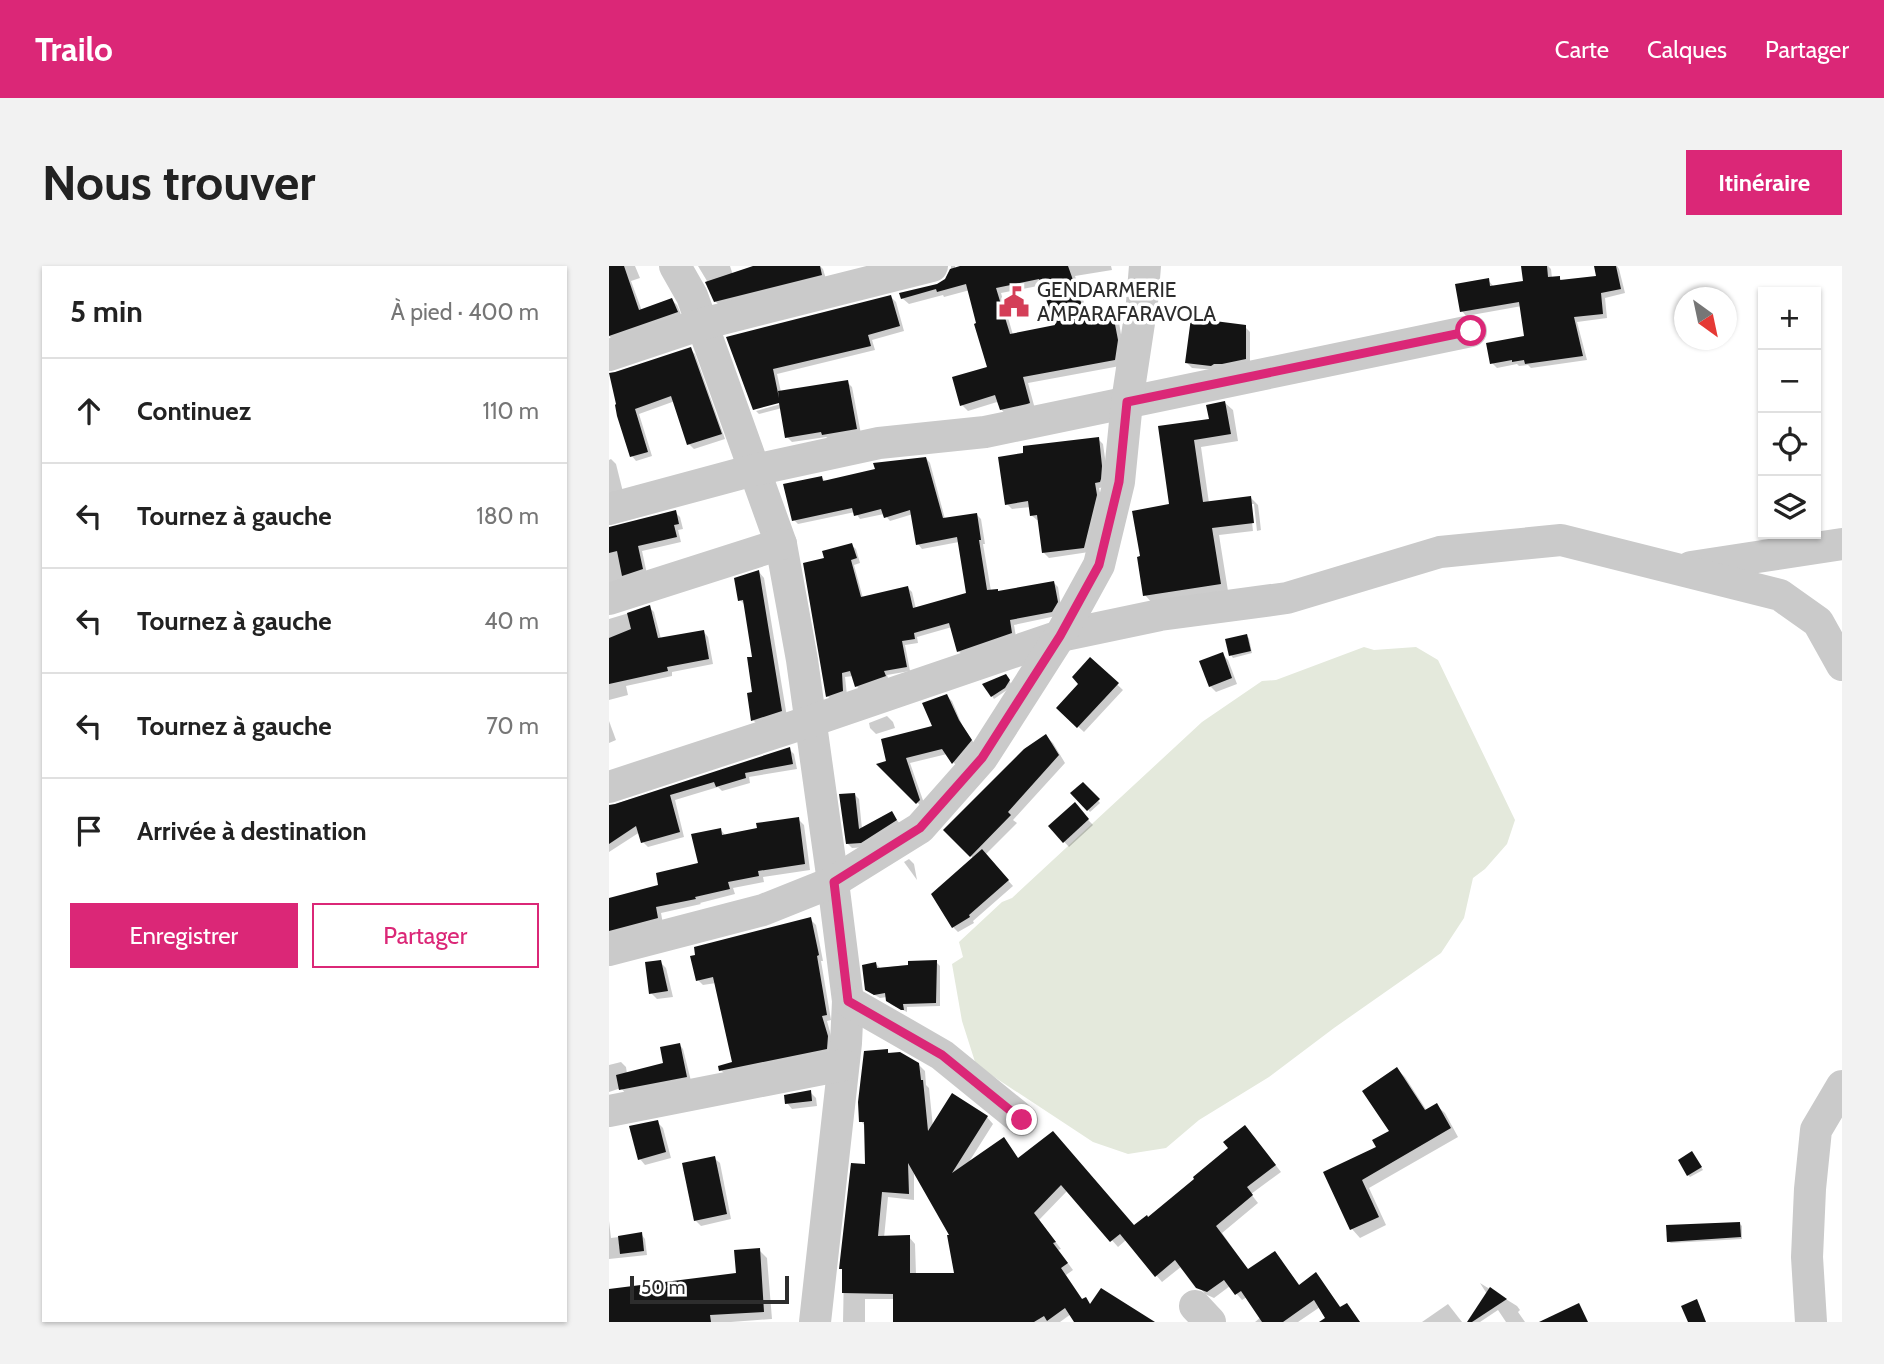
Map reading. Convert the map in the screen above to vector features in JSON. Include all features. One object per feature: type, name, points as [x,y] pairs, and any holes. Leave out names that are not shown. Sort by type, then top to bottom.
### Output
[{"type":"street","points":[[675,266],[692,296],[781,544],[802,660],[834,882],[848,1001],[815,1322]]},
{"type":"street","points":[[609,355],[702,324],[932,266]]},
{"type":"street","points":[[609,950],[763,910],[834,882],[920,828],[982,758],[1060,636],[1099,565],[1119,482],[1145,266]]},
{"type":"street","points":[[609,509],[754,470],[879,443],[985,432],[1471,331]]},
{"type":"street","points":[[609,787],[1060,636],[1160,615],[1287,598],[1440,552],[1561,540],[1780,595],[1818,622],[1842,665]]},
{"type":"street","points":[[609,599],[781,544]]},
{"type":"street","points":[[1676,570],[1842,544]]},
{"type":"street","points":[[848,1001],[942,1055],[1022,1120]]},
{"type":"street","points":[[609,1111],[843,1065]]},
{"type":"street","points":[[1811,1322],[1807,1257],[1816,1130],[1842,1086]]},
{"type":"shaded area","points":[[1364,647],[1374,650],[1416,647],[1438,660],[1515,820],[1507,844],[1485,869],[1473,878],[1464,918],[1441,953],[1269,1077],[1199,1120],[1166,1148],[1128,1154],[1093,1142],[976,1065],[962,1021],[952,964],[963,957],[959,942],[1002,902],[1012,898],[1202,722],[1262,681],[1276,680]]},
{"type":"building","points":[[609,266],[624,266],[639,310],[672,298],[678,312],[609,336]]},
{"type":"building","points":[[753,266],[820,266],[822,275],[714,302],[705,282]]},
{"type":"building","points":[[960,266],[1068,266],[1087,319],[1113,314],[1118,340],[1115,360],[1023,377],[1030,403],[1027,404],[1000,410],[995,395],[960,406],[952,377],[987,367],[966,284],[901,299],[899,293],[937,284],[945,279],[950,269]],"holes":[[[1039,279],[1055,325],[1010,334],[996,288]]]},
{"type":"building","points":[[1521,266],[1547,266],[1548,277],[1560,276],[1560,280],[1596,276],[1594,266],[1616,266],[1621,289],[1601,293],[1603,314],[1574,317],[1583,356],[1525,364],[1524,360],[1512,360],[1490,364],[1486,343],[1524,336],[1519,302],[1460,312],[1455,284],[1489,278],[1490,286],[1523,281]]},
{"type":"building","points":[[891,295],[900,326],[868,335],[871,346],[773,369],[779,398],[778,391],[848,380],[857,429],[785,438],[779,403],[753,410],[726,337]]},
{"type":"building","points":[[1191,318],[1246,325],[1246,359],[1211,366],[1185,363]]},
{"type":"building","points":[[691,347],[722,434],[687,445],[671,396],[635,409],[648,452],[630,457],[617,416],[609,373]]},
{"type":"building","points":[[1225,401],[1231,434],[1194,440],[1203,502],[1251,496],[1254,523],[1212,528],[1221,584],[1143,596],[1137,557],[1140,556],[1132,511],[1169,504],[1158,426],[1209,419],[1206,405]]},
{"type":"building","points":[[1099,437],[1101,479],[1095,483],[1097,495],[1084,548],[1042,553],[1037,515],[1030,516],[1028,501],[1005,505],[998,457],[1023,453],[1023,446]]},
{"type":"building","points":[[926,457],[943,518],[977,513],[987,590],[998,591],[1054,581],[1058,602],[1052,612],[1010,620],[1012,633],[957,652],[949,623],[914,633],[915,639],[902,641],[907,667],[884,671],[886,676],[855,687],[850,671],[842,673],[843,691],[826,697],[803,563],[824,558],[822,551],[852,543],[857,558],[851,560],[861,597],[908,586],[913,608],[966,593],[957,537],[916,545],[910,510],[884,518],[881,509],[854,516],[852,508],[792,521],[783,484],[822,476],[823,481],[875,469],[873,463]]},
{"type":"building","points":[[676,510],[679,524],[674,525],[677,537],[638,546],[643,569],[622,576],[617,551],[609,553],[609,527]]},
{"type":"building","points":[[759,570],[782,711],[751,721],[747,693],[752,692],[747,657],[752,657],[743,600],[738,601],[734,578]]},
{"type":"building","points":[[650,605],[658,638],[704,630],[709,659],[667,667],[668,671],[609,684],[609,638],[631,629],[627,613]]},
{"type":"building","points":[[1247,634],[1251,651],[1229,656],[1225,639]]},
{"type":"building","points":[[1223,652],[1232,678],[1209,687],[1199,661]]},
{"type":"building","points":[[1090,657],[1119,683],[1077,728],[1056,708],[1078,684],[1072,677]]},
{"type":"building","points":[[1006,674],[1010,680],[1005,688],[991,697],[982,684]]},
{"type":"building","points":[[947,694],[972,740],[952,764],[942,749],[906,758],[920,800],[916,804],[876,764],[886,761],[881,739],[932,726],[922,703]]},
{"type":"building","points":[[1046,734],[1059,755],[1008,812],[1011,815],[970,857],[943,830],[1024,749]]},
{"type":"building","points":[[790,747],[793,764],[745,773],[746,778],[716,787],[714,782],[670,795],[680,832],[641,843],[636,826],[609,844],[609,805]]},
{"type":"building","points":[[1083,782],[1100,799],[1087,811],[1070,793]]},
{"type":"building","points":[[855,793],[859,829],[892,811],[897,820],[861,843],[846,844],[839,794]]},
{"type":"building","points":[[1075,802],[1089,819],[1063,843],[1048,826]]},
{"type":"building","points":[[799,817],[805,864],[758,871],[759,876],[728,882],[730,889],[656,907],[658,918],[609,931],[609,898],[658,885],[656,873],[698,863],[691,834],[721,828],[722,835],[757,828],[756,823]]},
{"type":"building","points":[[982,849],[1009,880],[969,915],[970,917],[952,928],[931,894]]},
{"type":"building","points":[[811,917],[827,1015],[822,1016],[828,1036],[827,1049],[719,1071],[718,1066],[732,1062],[713,977],[696,981],[690,956],[695,955],[694,947]]},
{"type":"building","points":[[661,960],[668,991],[649,994],[645,962]]},
{"type":"building","points":[[937,960],[936,1003],[903,1004],[904,1010],[901,1010],[886,1001],[885,993],[874,995],[865,990],[862,965],[876,962],[877,968],[908,965],[908,961]]},
{"type":"building","points":[[680,1043],[687,1077],[619,1090],[616,1075],[663,1063],[660,1047]]},
{"type":"building","points":[[888,1049],[888,1053],[900,1052],[919,1063],[928,1131],[952,1093],[988,1116],[952,1173],[1004,1137],[1018,1158],[1053,1131],[1134,1225],[1147,1215],[1148,1217],[1194,1179],[1193,1177],[1228,1148],[1223,1142],[1245,1125],[1276,1165],[1247,1187],[1253,1195],[1216,1226],[1248,1269],[1275,1251],[1299,1285],[1316,1272],[1340,1307],[1347,1303],[1360,1322],[1319,1322],[1325,1318],[1314,1300],[1283,1322],[1262,1322],[1241,1291],[1235,1295],[1224,1280],[1207,1292],[1196,1288],[1175,1260],[1155,1277],[1120,1234],[1110,1242],[1061,1185],[1034,1213],[1068,1263],[1061,1268],[1082,1299],[1086,1297],[1090,1304],[1101,1288],[1155,1322],[1074,1322],[1065,1308],[1047,1321],[1044,1316],[1034,1322],[893,1322],[893,1294],[842,1293],[842,1269],[839,1269],[851,1163],[865,1164],[864,1122],[859,1122],[858,1102],[864,1051]],"holes":[[[908,1163],[949,1235],[954,1273],[910,1273],[910,1235],[878,1236],[882,1192],[909,1194]]]},
{"type":"building","points":[[1397,1067],[1425,1110],[1437,1103],[1451,1128],[1362,1180],[1379,1217],[1350,1230],[1323,1172],[1376,1147],[1372,1140],[1389,1131],[1362,1091]]},
{"type":"building","points":[[811,1090],[812,1101],[785,1104],[784,1095]]},
{"type":"building","points":[[658,1120],[666,1152],[638,1160],[629,1126]]},
{"type":"building","points":[[1692,1151],[1702,1167],[1687,1176],[1678,1160]]},
{"type":"building","points":[[715,1156],[727,1214],[694,1221],[682,1163]]},
{"type":"building","points":[[1740,1222],[1741,1237],[1667,1242],[1666,1225]]},
{"type":"building","points":[[642,1232],[644,1251],[620,1254],[618,1236]]},
{"type":"building","points":[[760,1248],[764,1312],[710,1315],[711,1322],[609,1322],[609,1289],[736,1273],[734,1250]]},
{"type":"building","points":[[1490,1287],[1507,1299],[1472,1322],[1467,1322]]},
{"type":"building","points":[[1697,1299],[1706,1322],[1688,1322],[1681,1306]]},
{"type":"building","points":[[1579,1303],[1588,1322],[1539,1322]]},
{"type":"place","name":"GENDARMERIE AMPARAFARAVOLA","points":[[1014,302]]},
{"type":"route","points":[[1022,1120],[942,1055],[848,1001],[834,882],[920,828],[982,758],[1060,636],[1099,565],[1119,482],[1127,402],[1471,331]]}]
